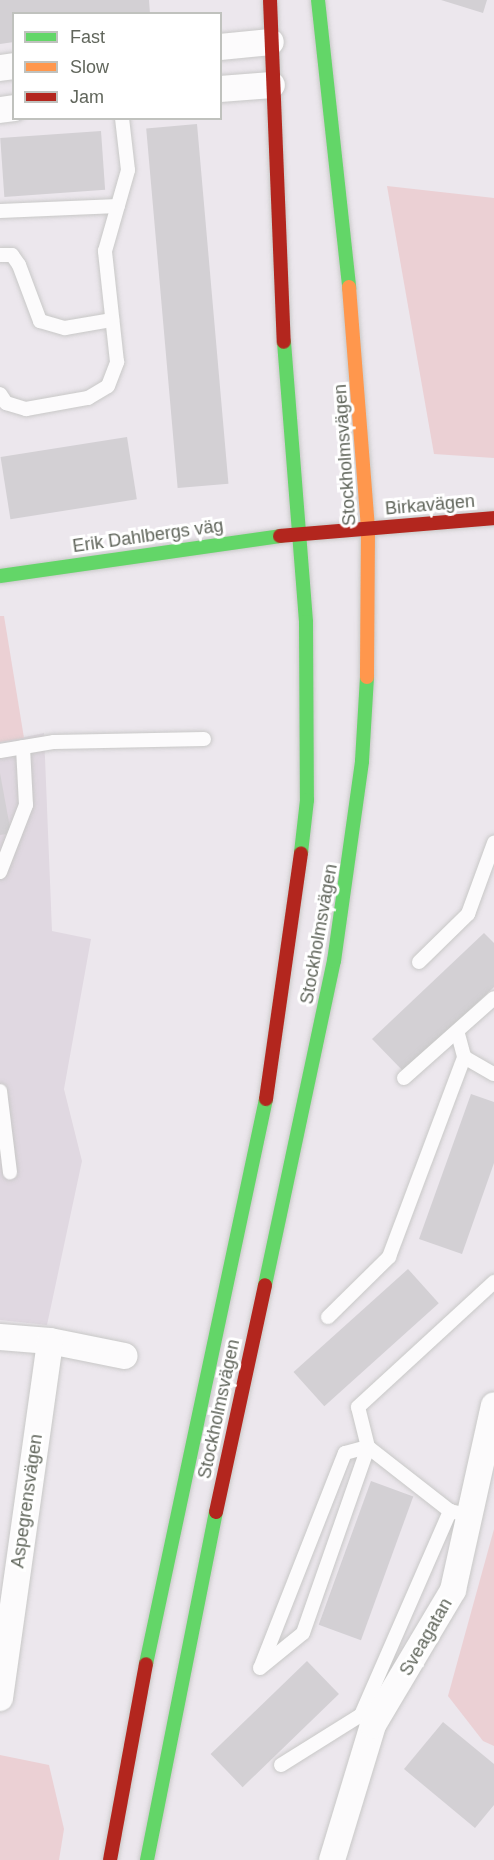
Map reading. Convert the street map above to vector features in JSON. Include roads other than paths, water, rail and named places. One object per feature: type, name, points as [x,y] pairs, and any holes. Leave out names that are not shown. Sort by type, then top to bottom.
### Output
[{"type":"main road","name":"Stockholmsvägen","points":[[110,1860],[162,1578],[233,1259],[284,995],[307,789],[310,716],[301,534],[277,248],[270,0]]},
{"type":"main road","name":"Stockholmsvägen","points":[[147,1860],[197,1599],[336,949],[355,837],[367,703],[368,529],[348,276],[318,0]]},
{"type":"main road","name":"Birkavägen","points":[[301,534],[494,518]]},
{"type":"main road","name":"Erik Dahlbergs väg","points":[[0,576],[301,534]]},
{"type":"street","points":[[222,47],[271,42]]},
{"type":"street","points":[[222,89],[272,85]]},
{"type":"street","points":[[0,1337],[50,1341],[125,1356]]},
{"type":"street","name":"Aspegrensvägen","points":[[0,1698],[50,1341]]},
{"type":"street","name":"Sveagatan","points":[[332,1860],[373,1725],[453,1590],[461,1513],[494,1406]]},
{"type":"lane","points":[[0,394],[6,402],[26,409],[88,398],[108,386],[117,362],[105,251],[128,170],[122,120]]},
{"type":"lane","points":[[0,211],[118,206]]},
{"type":"lane","points":[[0,255],[12,255],[19,265],[40,321],[65,328],[112,320]]},
{"type":"lane","points":[[0,750],[204,739]]},
{"type":"lane","points":[[0,872],[26,805],[24,747]]},
{"type":"lane","points":[[419,962],[468,914],[494,843]]},
{"type":"lane","points":[[404,1078],[458,1034],[494,998]]},
{"type":"lane","points":[[328,1317],[389,1257],[464,1057],[458,1034]]},
{"type":"lane","points":[[464,1057],[494,1074]]},
{"type":"lane","points":[[0,1091],[10,1172]]},
{"type":"lane","points":[[281,1765],[361,1715],[461,1513],[368,1447],[345,1453],[260,1668],[303,1633],[368,1447],[358,1407],[494,1282]]}]
